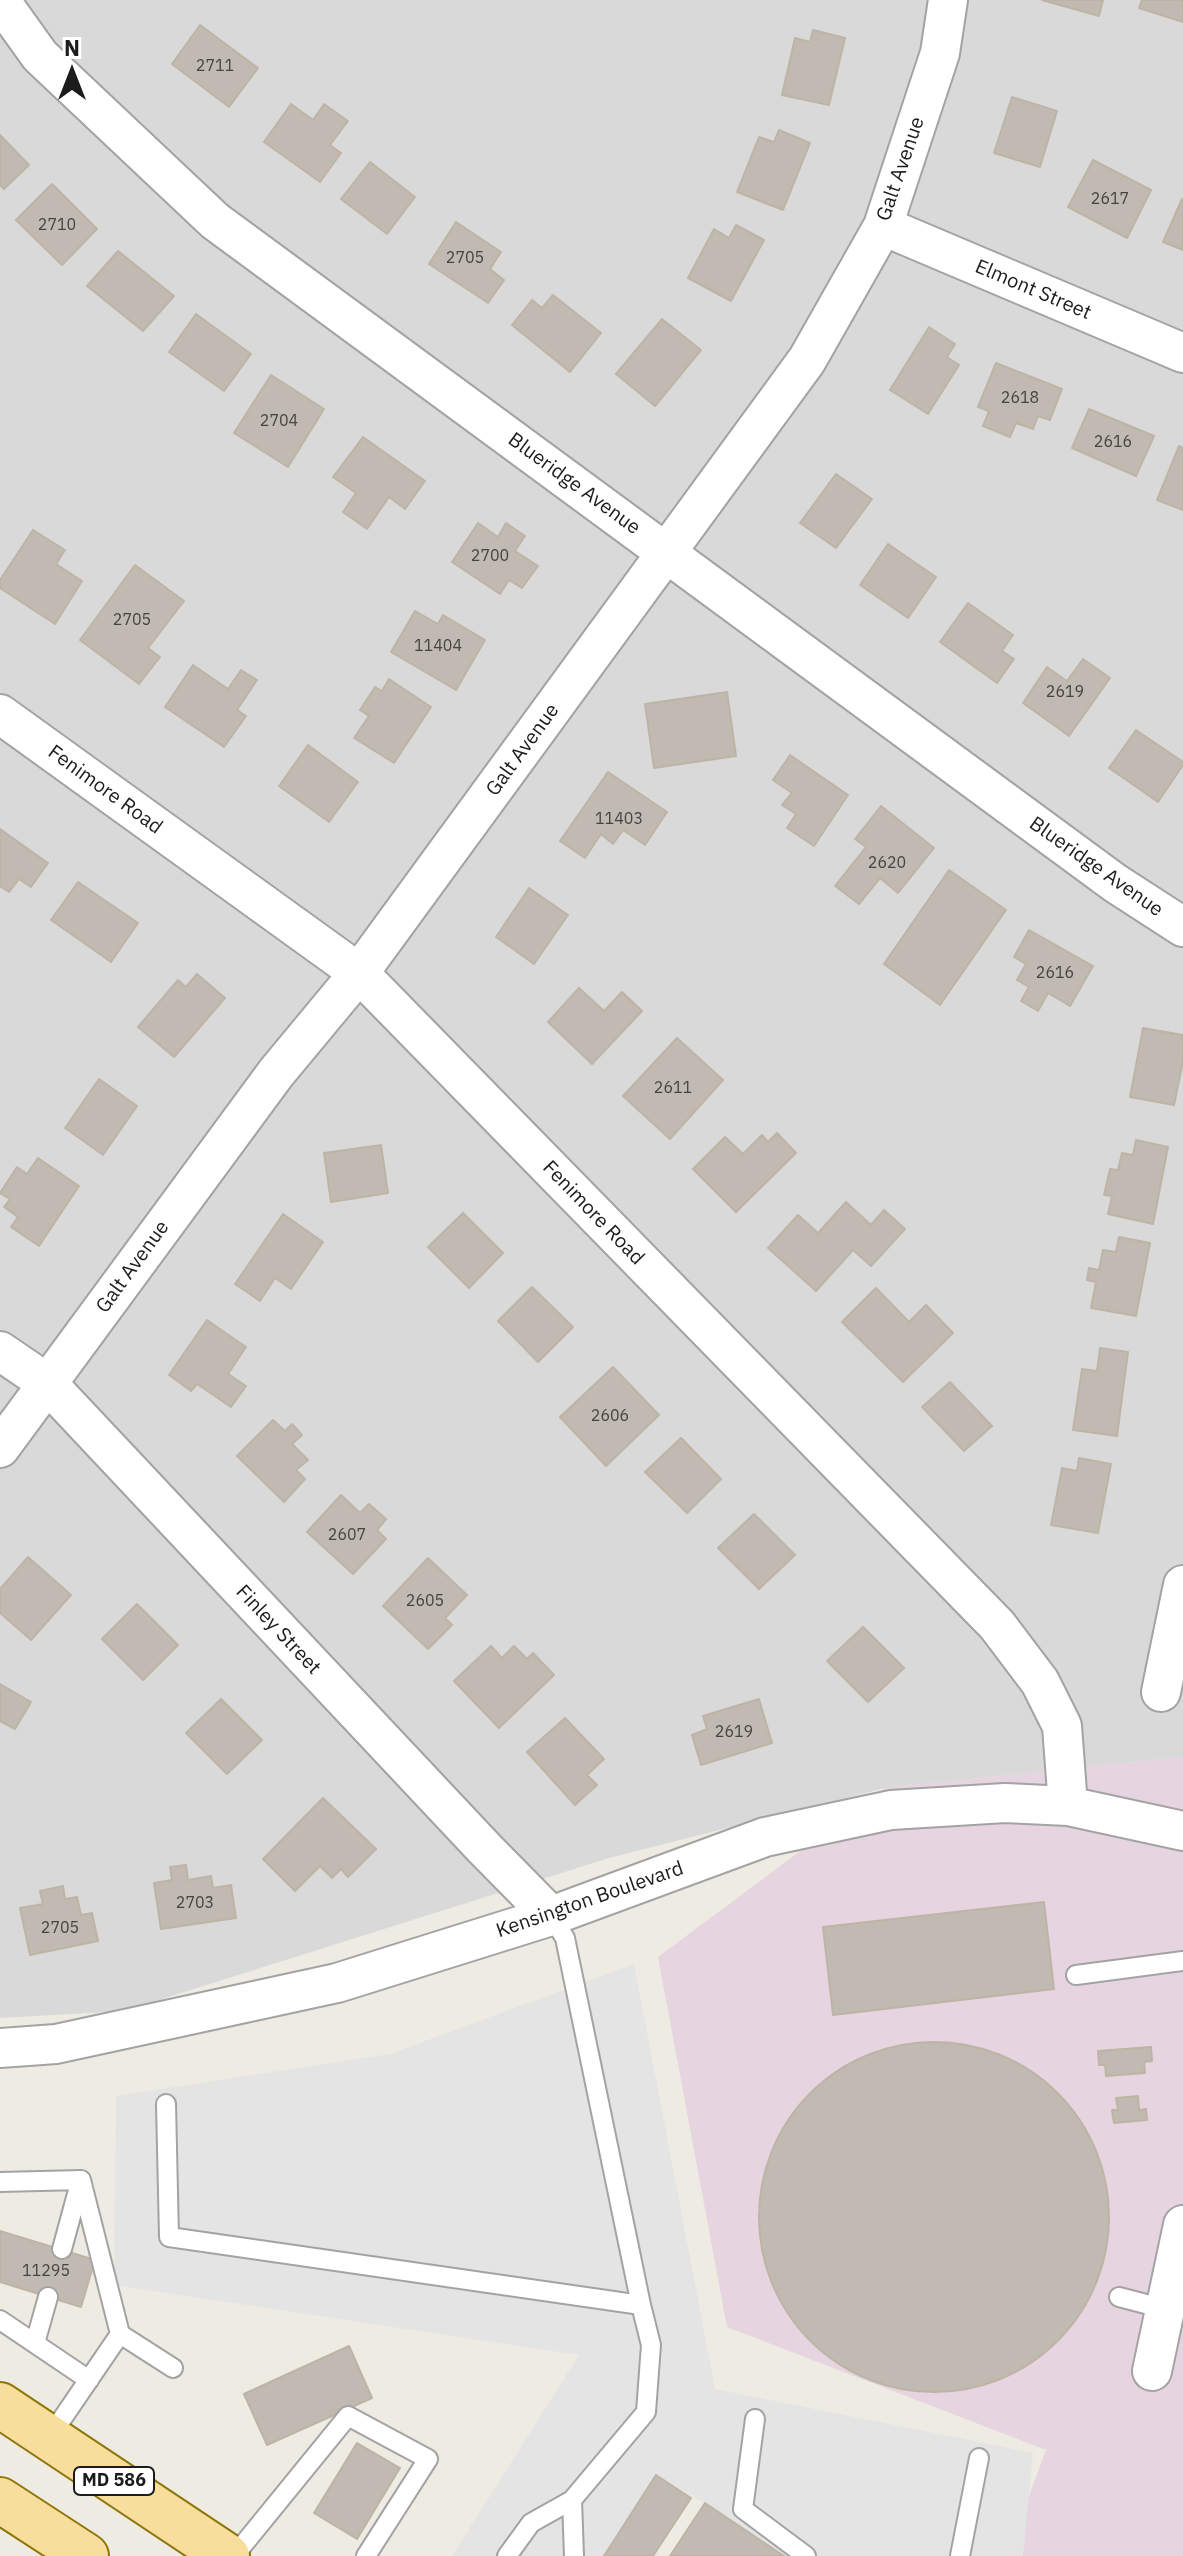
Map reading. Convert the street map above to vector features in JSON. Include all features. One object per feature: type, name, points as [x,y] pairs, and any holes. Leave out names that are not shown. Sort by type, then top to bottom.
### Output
[{"type":"main road","name":"MD 586","points":[[0,2405],[227,2556]]},
{"type":"main road","points":[[0,2500],[86,2556]]},
{"type":"street","name":"Blueridge Avenue","points":[[0,0],[40,56],[215,221],[1115,883],[1183,927]]},
{"type":"street","name":"Galt Avenue","points":[[0,1448],[276,1073],[359,973],[807,360],[883,226],[940,53],[948,0]]},
{"type":"street","name":"Elmont Street","points":[[883,226],[1183,353]]},
{"type":"street","name":"Fenimore Road","points":[[0,714],[359,973],[997,1625],[1040,1682],[1062,1726],[1068,1806]]},
{"type":"street","name":"Finley Street","points":[[0,1351],[47,1383],[551,1916]]},
{"type":"street","points":[[1161,1692],[1183,1585]]},
{"type":"street","name":"Kensington Boulevard","points":[[0,2048],[56,2044],[337,1983],[551,1916],[765,1837],[891,1810],[1005,1803],[1068,1806],[1183,1831]]},
{"type":"street","points":[[1152,2371],[1183,2225]]},
{"type":"lane","points":[[507,2556],[531,2523],[572,2500],[646,2412],[651,2345],[565,1938],[551,1916]]},
{"type":"lane","points":[[1076,1975],[1183,1961]]},
{"type":"lane","points":[[166,2104],[169,2237],[641,2305]]},
{"type":"lane","points":[[0,2182],[81,2180]]},
{"type":"lane","points":[[62,2249],[81,2180]]},
{"type":"lane","points":[[81,2180],[120,2334],[173,2368]]},
{"type":"lane","points":[[35,2343],[48,2297]]},
{"type":"lane","points":[[1119,2297],[1165,2309]]},
{"type":"lane","points":[[0,2320],[89,2380]]},
{"type":"lane","points":[[49,2438],[120,2334]]},
{"type":"lane","points":[[234,2556],[348,2416],[428,2459],[366,2556]]},
{"type":"lane","points":[[755,2419],[743,2509],[806,2556]]},
{"type":"lane","points":[[960,2556],[979,2458]]},
{"type":"lane","points":[[572,2500],[574,2556]]},
{"type":"shaded area","points":[[0,0],[1183,0],[1183,1757],[885,1788],[609,1858],[124,2011],[0,2018]]},
{"type":"shaded area","points":[[1183,1757],[1183,2556],[1007,2556],[1046,2450],[727,2327],[658,1957],[885,1788]]},
{"type":"shaded area","points":[[634,1964],[715,2389],[1033,2453],[1023,2556],[784,2556],[705,2503],[656,2476],[604,2556],[452,2556],[579,2355],[114,2285],[116,2096],[390,2054]]},
{"type":"building","points":[[1042,0],[1103,0],[1099,16]]},
{"type":"building","points":[[1142,0],[1183,0],[1183,22],[1139,8]]},
{"type":"building","points":[[200,25],[258,68],[229,107],[172,64]]},
{"type":"building","points":[[813,30],[845,38],[829,105],[782,95],[795,38],[810,42]]},
{"type":"building","points":[[1012,97],[1057,111],[1040,167],[994,153]]},
{"type":"building","points":[[291,104],[313,120],[324,104],[348,121],[330,145],[341,153],[320,182],[264,142]]},
{"type":"building","points":[[779,130],[810,143],[783,210],[737,192],[759,137],[774,142]]},
{"type":"building","points":[[0,135],[29,165],[4,189],[0,185]]},
{"type":"building","points":[[1093,160],[1151,190],[1127,238],[1068,207]]},
{"type":"building","points":[[370,162],[415,197],[387,234],[341,199]]},
{"type":"building","points":[[52,184],[97,229],[62,265],[16,220]]},
{"type":"building","points":[[1183,199],[1183,250],[1163,242]]},
{"type":"building","points":[[456,222],[501,252],[490,269],[504,280],[488,303],[429,264]]},
{"type":"building","points":[[736,225],[764,240],[731,301],[688,278],[714,229],[729,238]]},
{"type":"building","points":[[118,251],[174,296],[143,331],[87,286]]},
{"type":"building","points":[[553,295],[601,333],[570,372],[512,325],[532,300],[542,308]]},
{"type":"building","points":[[196,314],[251,354],[224,391],[169,352]]},
{"type":"building","points":[[662,319],[701,350],[655,406],[616,374]]},
{"type":"building","points":[[929,327],[955,344],[947,357],[959,365],[928,414],[890,390]]},
{"type":"building","points":[[996,363],[1062,389],[1050,420],[1038,416],[1033,429],[1016,423],[1010,437],[983,426],[989,411],[978,407]]},
{"type":"building","points":[[271,375],[324,409],[288,467],[234,433]]},
{"type":"building","points":[[1089,409],[1154,436],[1136,476],[1072,448]]},
{"type":"building","points":[[363,437],[425,481],[405,509],[389,497],[367,529],[343,512],[356,493],[333,477]]},
{"type":"building","points":[[1179,446],[1183,448],[1183,510],[1157,500]]},
{"type":"building","points":[[836,474],[872,499],[836,548],[800,523]]},
{"type":"building","points":[[478,523],[498,537],[506,523],[525,536],[515,551],[538,566],[522,588],[509,580],[500,594],[452,562]]},
{"type":"building","points":[[33,530],[65,550],[56,564],[82,581],[55,624],[0,588],[0,580]]},
{"type":"building","points":[[888,544],[936,577],[908,618],[860,585]]},
{"type":"building","points":[[135,565],[184,601],[148,648],[160,657],[139,684],[80,640]]},
{"type":"building","points":[[968,603],[1013,635],[1002,651],[1014,659],[997,683],[940,642]]},
{"type":"building","points":[[415,611],[438,624],[443,615],[485,640],[456,690],[391,652]]},
{"type":"building","points":[[1083,659],[1110,678],[1069,736],[1023,703],[1047,667],[1067,681]]},
{"type":"building","points":[[193,665],[228,689],[241,670],[257,680],[237,710],[246,716],[224,747],[165,707]]},
{"type":"building","points":[[389,679],[431,707],[394,763],[354,738],[369,716],[360,710],[375,687],[382,691]]},
{"type":"building","points":[[727,692],[736,756],[654,768],[645,704]]},
{"type":"building","points":[[1136,730],[1183,762],[1158,802],[1109,768]]},
{"type":"building","points":[[308,745],[358,782],[329,822],[279,786]]},
{"type":"building","points":[[790,755],[848,795],[814,846],[787,828],[796,814],[782,805],[792,793],[773,780]]},
{"type":"building","points":[[608,772],[667,812],[645,845],[623,830],[613,844],[601,834],[585,858],[560,841]]},
{"type":"building","points":[[881,806],[934,848],[898,893],[880,878],[859,904],[835,886],[866,847],[855,839]]},
{"type":"building","points":[[0,829],[48,863],[31,887],[19,879],[9,892],[0,886]]},
{"type":"building","points":[[949,870],[1006,910],[940,1005],[884,964]]},
{"type":"building","points":[[78,882],[138,923],[111,962],[51,920]]},
{"type":"building","points":[[529,888],[568,915],[534,964],[496,937]]},
{"type":"building","points":[[1029,930],[1093,966],[1070,1006],[1048,993],[1038,1011],[1021,1001],[1029,987],[1017,980],[1026,964],[1014,957]]},
{"type":"building","points":[[197,974],[225,998],[174,1057],[138,1027],[178,980],[186,987]]},
{"type":"building","points":[[579,988],[604,1011],[622,992],[642,1011],[592,1064],[548,1022]]},
{"type":"building","points":[[1143,1028],[1183,1035],[1183,1061],[1174,1105],[1130,1097]]},
{"type":"building","points":[[677,1038],[723,1080],[670,1139],[623,1096]]},
{"type":"building","points":[[99,1079],[137,1106],[103,1155],[65,1128]]},
{"type":"building","points":[[777,1133],[796,1153],[736,1212],[693,1169],[725,1137],[743,1154],[762,1135],[768,1142]]},
{"type":"building","points":[[1136,1140],[1168,1147],[1153,1224],[1108,1214],[1112,1196],[1104,1195],[1110,1169],[1118,1170],[1122,1153],[1133,1155]]},
{"type":"building","points":[[381,1145],[388,1193],[331,1202],[324,1153]]},
{"type":"building","points":[[38,1158],[79,1186],[39,1246],[11,1227],[18,1217],[4,1207],[10,1199],[0,1193],[17,1167],[27,1174]]},
{"type":"building","points":[[846,1202],[871,1225],[884,1210],[905,1229],[871,1266],[853,1250],[816,1291],[768,1248],[798,1215],[818,1233]]},
{"type":"building","points":[[463,1213],[503,1253],[469,1288],[428,1247]]},
{"type":"building","points":[[283,1214],[323,1242],[291,1289],[275,1278],[260,1301],[235,1284]]},
{"type":"building","points":[[1119,1237],[1150,1243],[1136,1316],[1091,1308],[1096,1282],[1087,1280],[1089,1268],[1099,1270],[1103,1250],[1116,1252]]},
{"type":"building","points":[[532,1287],[573,1327],[538,1362],[498,1321]]},
{"type":"building","points":[[876,1288],[909,1322],[926,1305],[953,1333],[903,1382],[842,1322]]},
{"type":"building","points":[[207,1320],[246,1347],[228,1374],[246,1386],[231,1407],[197,1384],[191,1391],[169,1375]]},
{"type":"building","points":[[1100,1348],[1128,1352],[1117,1436],[1073,1430],[1082,1369],[1097,1371]]},
{"type":"building","points":[[613,1367],[659,1415],[606,1466],[560,1417]]},
{"type":"building","points":[[950,1382],[992,1426],[964,1451],[922,1407]]},
{"type":"building","points":[[273,1420],[285,1431],[292,1424],[302,1435],[292,1444],[308,1460],[296,1470],[305,1479],[284,1502],[237,1456]]},
{"type":"building","points":[[681,1438],[721,1479],[687,1513],[645,1472]]},
{"type":"building","points":[[1079,1458],[1111,1464],[1098,1533],[1051,1525],[1062,1468],[1077,1471]]},
{"type":"building","points":[[341,1495],[360,1513],[369,1504],[386,1519],[377,1530],[386,1539],[353,1574],[307,1532]]},
{"type":"building","points":[[754,1514],[795,1555],[759,1589],[718,1548]]},
{"type":"building","points":[[28,1557],[71,1595],[31,1640],[0,1613],[0,1589]]},
{"type":"building","points":[[428,1558],[467,1595],[445,1618],[452,1625],[428,1649],[383,1606]]},
{"type":"building","points":[[137,1604],[178,1645],[143,1680],[102,1639]]},
{"type":"building","points":[[863,1627],[904,1668],[868,1702],[827,1661]]},
{"type":"building","points":[[491,1646],[502,1658],[514,1646],[527,1659],[533,1653],[554,1675],[499,1728],[454,1681]]},
{"type":"building","points":[[0,1684],[31,1702],[15,1729],[0,1721]]},
{"type":"building","points":[[221,1699],[262,1740],[227,1774],[186,1733]]},
{"type":"building","points":[[759,1699],[772,1743],[701,1765],[692,1735],[707,1729],[703,1716]]},
{"type":"building","points":[[565,1718],[604,1759],[587,1775],[597,1785],[575,1805],[527,1752]]},
{"type":"building","points":[[323,1798],[376,1849],[348,1877],[341,1869],[332,1878],[320,1866],[295,1891],[263,1859]]},
{"type":"building","points":[[186,1865],[188,1880],[211,1876],[213,1888],[231,1885],[236,1918],[161,1929],[154,1883],[172,1880],[170,1867]]},
{"type":"building","points":[[63,1886],[65,1899],[77,1897],[81,1915],[92,1913],[98,1941],[30,1955],[20,1908],[43,1904],[40,1891]]},
{"type":"building","points":[[1044,1902],[1054,1989],[833,2015],[823,1927]]},
{"type":"building","points":[[934,2042],[968,2046],[1001,2056],[1031,2072],[1058,2093],[1079,2120],[1095,2150],[1105,2183],[1109,2217],[1105,2251],[1095,2284],[1079,2314],[1058,2341],[1031,2362],[1001,2378],[968,2388],[934,2392],[900,2388],[867,2378],[837,2362],[810,2341],[789,2314],[773,2284],[763,2251],[759,2217],[763,2183],[773,2150],[789,2120],[810,2093],[837,2072],[867,2056],[900,2046]]},
{"type":"building","points":[[1151,2047],[1152,2061],[1144,2062],[1145,2073],[1106,2076],[1105,2065],[1099,2065],[1098,2051]]},
{"type":"building","points":[[1138,2096],[1139,2110],[1146,2109],[1147,2120],[1114,2123],[1112,2110],[1118,2110],[1116,2098]]},
{"type":"building","points":[[0,2231],[95,2260],[81,2307],[0,2282]]},
{"type":"building","points":[[349,2346],[372,2398],[267,2445],[244,2394]]},
{"type":"building","points":[[357,2443],[400,2468],[357,2539],[314,2513]]},
{"type":"building","points":[[656,2475],[691,2498],[653,2556],[604,2556]]},
{"type":"building","points":[[705,2503],[784,2556],[670,2556]]}]
